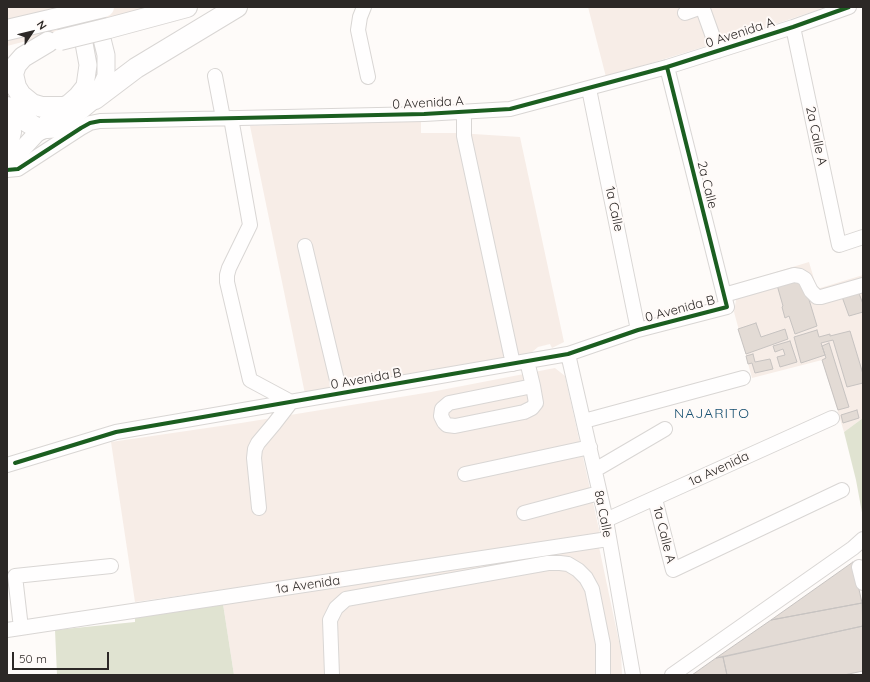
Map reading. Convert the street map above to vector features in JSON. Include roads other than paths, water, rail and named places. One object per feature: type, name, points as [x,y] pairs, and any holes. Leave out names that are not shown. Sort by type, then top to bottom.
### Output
[{"type":"highway","points":[[13,27],[104,7]]},
{"type":"highway","points":[[7,54],[187,7]]},
{"type":"highway","points":[[95,99],[136,68],[237,7]]},
{"type":"highway","points":[[54,41],[23,57],[16,65],[13,74],[16,87],[21,95],[32,104],[42,107],[60,107]]},
{"type":"highway","points":[[7,107],[24,121],[40,130]]},
{"type":"highway","points":[[7,107],[11,132],[7,148]]},
{"type":"main road","points":[[7,169],[13,159],[60,107],[69,103],[77,96],[84,86],[87,78],[88,65],[86,49],[75,7]]},
{"type":"main road","points":[[40,130],[54,129],[65,124],[95,99],[106,76],[106,55],[94,7]]},
{"type":"street","points":[[364,7],[360,17],[358,30],[368,77]]},
{"type":"street","name":"0 Avenida A","points":[[7,169],[18,169],[81,128],[95,122],[424,114],[510,109],[667,67],[793,27],[849,7]]},
{"type":"street","points":[[685,13],[699,8],[703,9],[718,51]]},
{"type":"street","name":"2a Calle A","points":[[793,27],[839,246],[863,237]]},
{"type":"street","name":"2a Calle","points":[[667,67],[725,301]]},
{"type":"street","points":[[215,76],[227,118],[250,225],[229,268],[227,282],[248,375],[250,380],[291,402],[258,443],[255,449],[254,458],[259,508]]},
{"type":"street","name":"1a Calle","points":[[589,89],[638,330]]},
{"type":"street","points":[[464,112],[464,136],[513,364]]},
{"type":"street","points":[[305,246],[340,393]]},
{"type":"street","name":"0 Avenida B","points":[[11,464],[116,432],[568,354],[725,301],[794,275],[805,279],[811,291],[817,297],[863,285]]},
{"type":"street","name":"8a Calle","points":[[568,354],[606,520],[608,539],[633,675]]},
{"type":"street","points":[[528,361],[533,386],[536,402],[532,408],[524,412],[455,426],[447,425],[441,416],[442,410],[449,403],[533,386]]},
{"type":"street","points":[[584,421],[743,378]]},
{"type":"street","name":"1a Avenida","points":[[606,520],[832,418]]},
{"type":"street","points":[[595,470],[664,429]]},
{"type":"street","points":[[465,474],[590,447]]},
{"type":"street","name":"1a Calle A","points":[[655,499],[673,570],[842,490]]},
{"type":"street","points":[[524,513],[599,492]]},
{"type":"street","name":"1a Avenida","points":[[14,629],[608,539]]},
{"type":"street","points":[[672,675],[858,544]]},
{"type":"street","points":[[332,675],[330,620],[336,608],[346,599],[560,563],[568,564],[578,570],[586,578],[592,589],[603,644],[603,675]]},
{"type":"street","points":[[14,629],[15,576],[111,566]]},
{"type":"street","points":[[859,567],[863,583]]},
{"type":"district","name":"NAJARITO","points":[[712,414]]}]
